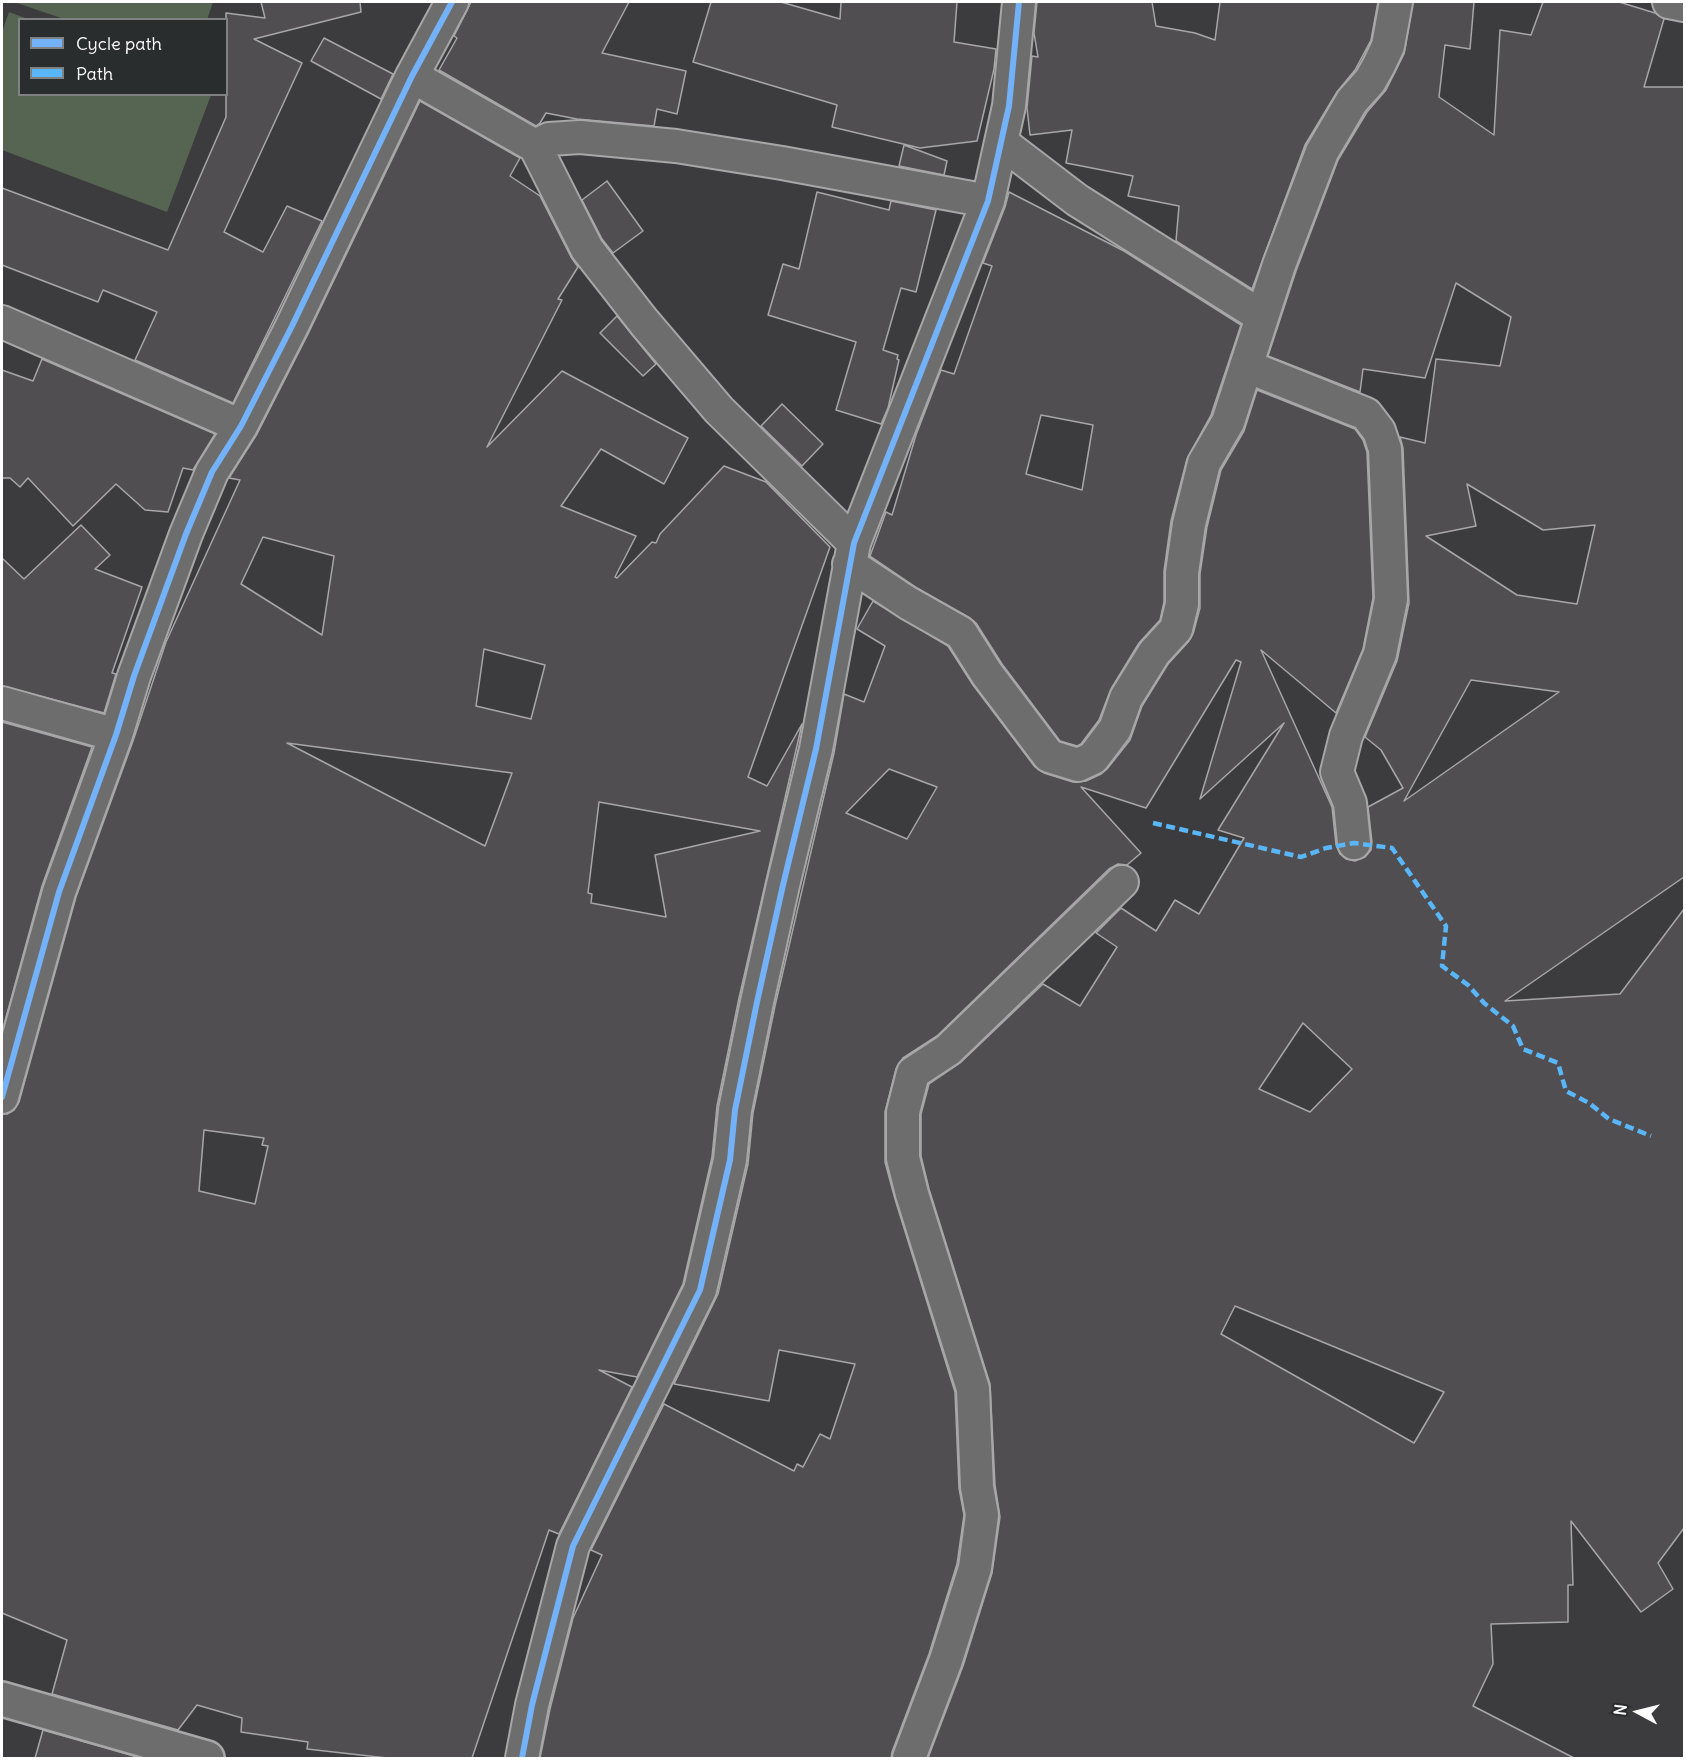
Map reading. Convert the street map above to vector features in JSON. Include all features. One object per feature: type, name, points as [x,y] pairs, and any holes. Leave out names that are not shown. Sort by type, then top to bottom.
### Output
[{"type":"street","points":[[2,1097],[59,892],[186,534],[212,472],[241,426],[292,326],[412,76],[452,2]]},
{"type":"street","points":[[522,1758],[532,1705],[573,1546],[700,1290],[730,1160],[735,1110],[755,1013],[816,749],[851,553],[988,201],[1009,106],[1019,2]]},
{"type":"street","points":[[412,76],[536,146],[587,249],[644,322],[719,410],[851,553],[908,603],[961,633],[987,674],[1049,756],[1078,765],[1093,758],[1115,729],[1126,698],[1154,653],[1176,628],[1182,604],[1182,573],[1189,524],[1204,463],[1228,422],[1261,316],[1322,152],[1352,101],[1374,73],[1388,46],[1396,2]]},
{"type":"street","points":[[1669,2],[1684,5]]},
{"type":"street","points":[[536,146],[549,139],[580,137],[676,146],[988,201]]},
{"type":"street","points":[[1002,142],[1077,200],[1261,316]]},
{"type":"street","points":[[2,322],[241,426]]},
{"type":"street","points":[[1246,366],[1366,414],[1379,431],[1385,449],[1391,599],[1380,654],[1346,736],[1337,772],[1350,803],[1354,843]]},
{"type":"street","points":[[2,703],[116,735]]},
{"type":"street","points":[[909,1758],[946,1660],[975,1568],[982,1515],[977,1487],[973,1389],[912,1194],[903,1158],[903,1112],[913,1073],[948,1050],[1122,882]]},
{"type":"street","points":[[2,1699],[207,1758]]},
{"type":"green space","points":[[14,2],[213,2],[208,18],[61,18]]},
{"type":"green space","points":[[9,12],[25,18],[18,18],[18,96],[211,96],[167,212],[2,150],[2,32]]},
{"type":"building","points":[[261,2],[360,2],[361,12],[254,39],[302,63],[224,232],[263,252],[287,206],[322,221],[233,403],[135,360],[157,312],[103,290],[98,302],[2,265],[2,188],[168,250],[226,117],[228,18],[226,18],[226,13],[265,18]]},
{"type":"building","points":[[471,2],[629,2],[602,53],[686,71],[677,114],[657,109],[654,126],[577,119],[546,113],[536,126],[439,70],[457,38],[454,36]]},
{"type":"building","points":[[711,2],[781,2],[840,19],[841,2],[957,2],[954,42],[996,49],[994,69],[977,141],[920,148],[832,127],[837,105],[693,62]]},
{"type":"building","points":[[1037,2],[1152,2],[1156,26],[1195,33],[1215,40],[1220,2],[1378,2],[1371,40],[1355,70],[1337,92],[1305,145],[1252,289],[1176,241],[1179,206],[1128,196],[1133,176],[1066,163],[1072,130],[1030,135],[1027,108],[1032,56],[1038,57],[1034,33]]},
{"type":"building","points":[[1413,2],[1474,2],[1470,49],[1445,45],[1439,97],[1494,135],[1500,30],[1531,35],[1543,2],[1619,2],[1655,13],[1664,19],[1644,87],[1684,87],[1684,877],[1505,1001],[1620,994],[1684,909],[1684,1528],[1658,1563],[1673,1589],[1641,1612],[1571,1521],[1573,1585],[1568,1585],[1568,1622],[1491,1624],[1493,1664],[1473,1706],[1574,1758],[928,1758],[963,1666],[992,1573],[1000,1517],[995,1485],[990,1384],[929,1189],[921,1156],[921,1114],[929,1084],[960,1063],[1043,984],[1080,1006],[1117,947],[1096,933],[1121,908],[1156,931],[1175,900],[1199,914],[1244,838],[1218,830],[1284,723],[1200,799],[1241,662],[1236,660],[1146,808],[1081,787],[1141,853],[1127,865],[1118,864],[1109,869],[937,1036],[903,1058],[896,1069],[885,1112],[885,1162],[955,1392],[959,1488],[964,1515],[957,1564],[929,1654],[891,1758],[540,1758],[573,1618],[602,1555],[591,1550],[664,1404],[794,1471],[797,1464],[803,1467],[820,1434],[830,1439],[855,1364],[779,1350],[769,1401],[674,1384],[718,1294],[748,1164],[753,1113],[775,1006],[834,753],[844,694],[864,702],[885,646],[857,629],[873,601],[948,646],[973,685],[1035,767],[1044,773],[1073,782],[1086,781],[1101,774],[1130,740],[1142,706],[1168,664],[1193,634],[1200,608],[1200,574],[1207,527],[1221,470],[1244,431],[1257,390],[1355,429],[1363,440],[1367,452],[1373,598],[1363,649],[1336,713],[1261,650],[1332,807],[1336,845],[1340,854],[1346,859],[1355,861],[1365,857],[1371,850],[1372,842],[1368,807],[1403,788],[1381,750],[1365,737],[1397,661],[1409,603],[1403,448],[1400,437],[1425,443],[1436,359],[1500,366],[1511,317],[1456,283],[1425,378],[1363,369],[1360,392],[1268,356],[1296,271],[1338,160],[1367,112],[1386,90],[1404,54]],"holes":[[[1467,484],[1543,530],[1595,525],[1577,604],[1517,595],[1426,536],[1476,526]],[[1471,680],[1559,692],[1404,801]],[[889,769],[937,787],[907,839],[846,813]],[[1303,1023],[1352,1069],[1310,1112],[1259,1089]],[[1235,1306],[1444,1392],[1414,1443],[1221,1334]]]},
{"type":"building","points":[[324,38],[393,74],[381,99],[311,61]]},
{"type":"building","points":[[420,101],[520,158],[510,176],[540,196],[578,267],[558,299],[562,300],[487,447],[562,371],[688,438],[664,484],[601,449],[561,506],[636,536],[615,577],[617,578],[652,542],[656,543],[660,534],[724,466],[766,482],[830,547],[748,777],[767,786],[802,724],[739,998],[717,1106],[712,1157],[683,1284],[637,1377],[599,1370],[632,1387],[559,1534],[549,1530],[472,1758],[387,1758],[307,1749],[308,1742],[241,1732],[242,1718],[197,1705],[178,1730],[52,1694],[67,1640],[2,1613],[2,1114],[14,1110],[19,1102],[76,897],[133,741],[166,642],[240,480],[229,478],[257,434],[308,334]],"holes":[[[263,537],[334,556],[322,635],[241,584]],[[484,649],[545,665],[531,719],[476,706]],[[287,743],[512,773],[485,846]],[[599,802],[760,831],[655,855],[666,917],[591,903],[592,894],[588,893]],[[204,1130],[264,1138],[262,1145],[268,1146],[255,1204],[199,1191]]]},
{"type":"building","points":[[904,145],[947,161],[944,175],[899,166]]},
{"type":"building","points":[[607,181],[643,231],[613,253],[602,239],[582,200]]},
{"type":"building","points":[[817,192],[889,210],[891,201],[936,210],[916,292],[901,288],[883,350],[898,355],[899,360],[888,408],[881,424],[836,410],[856,342],[768,315],[783,264],[799,269]]},
{"type":"building","points":[[1009,192],[1124,251],[1241,325],[1211,415],[1187,459],[1171,521],[1164,571],[1164,602],[1160,620],[1139,643],[1111,689],[1099,720],[1077,746],[1060,741],[1002,664],[976,623],[917,588],[870,556],[886,512],[892,515],[916,435],[941,370],[954,374],[992,266],[983,263]],"holes":[[[1041,415],[1093,425],[1082,490],[1026,474]]]},
{"type":"building","points":[[617,316],[656,364],[643,376],[600,333]]},
{"type":"building","points":[[42,359],[215,434],[193,470],[183,468],[168,512],[145,510],[116,484],[73,526],[28,478],[20,487],[10,478],[2,478],[2,370],[33,381]]},
{"type":"building","points":[[782,404],[823,444],[802,466],[761,426]]},
{"type":"building","points":[[81,525],[110,555],[95,569],[142,587],[112,673],[116,674],[104,713],[2,686],[2,558],[24,579]]},
{"type":"building","points":[[2,722],[92,747],[42,886],[2,1032]]},
{"type":"building","points":[[43,1730],[141,1758],[35,1758]]},
{"type":"marked path","points":[[1153,823],[1301,857],[1326,848],[1354,843],[1392,848],[1446,926],[1442,966],[1468,985],[1484,1003],[1513,1026],[1523,1049],[1558,1063],[1566,1091],[1589,1103],[1609,1119],[1651,1136]]},
{"type":"cycle path","points":[[2,1097],[59,892],[186,534],[212,472],[241,426],[292,326],[412,76],[452,2]]},
{"type":"cycle path","points":[[522,1758],[532,1705],[573,1546],[700,1290],[730,1160],[735,1110],[757,1002],[816,749],[854,543],[988,201],[1009,106],[1019,2]]}]
